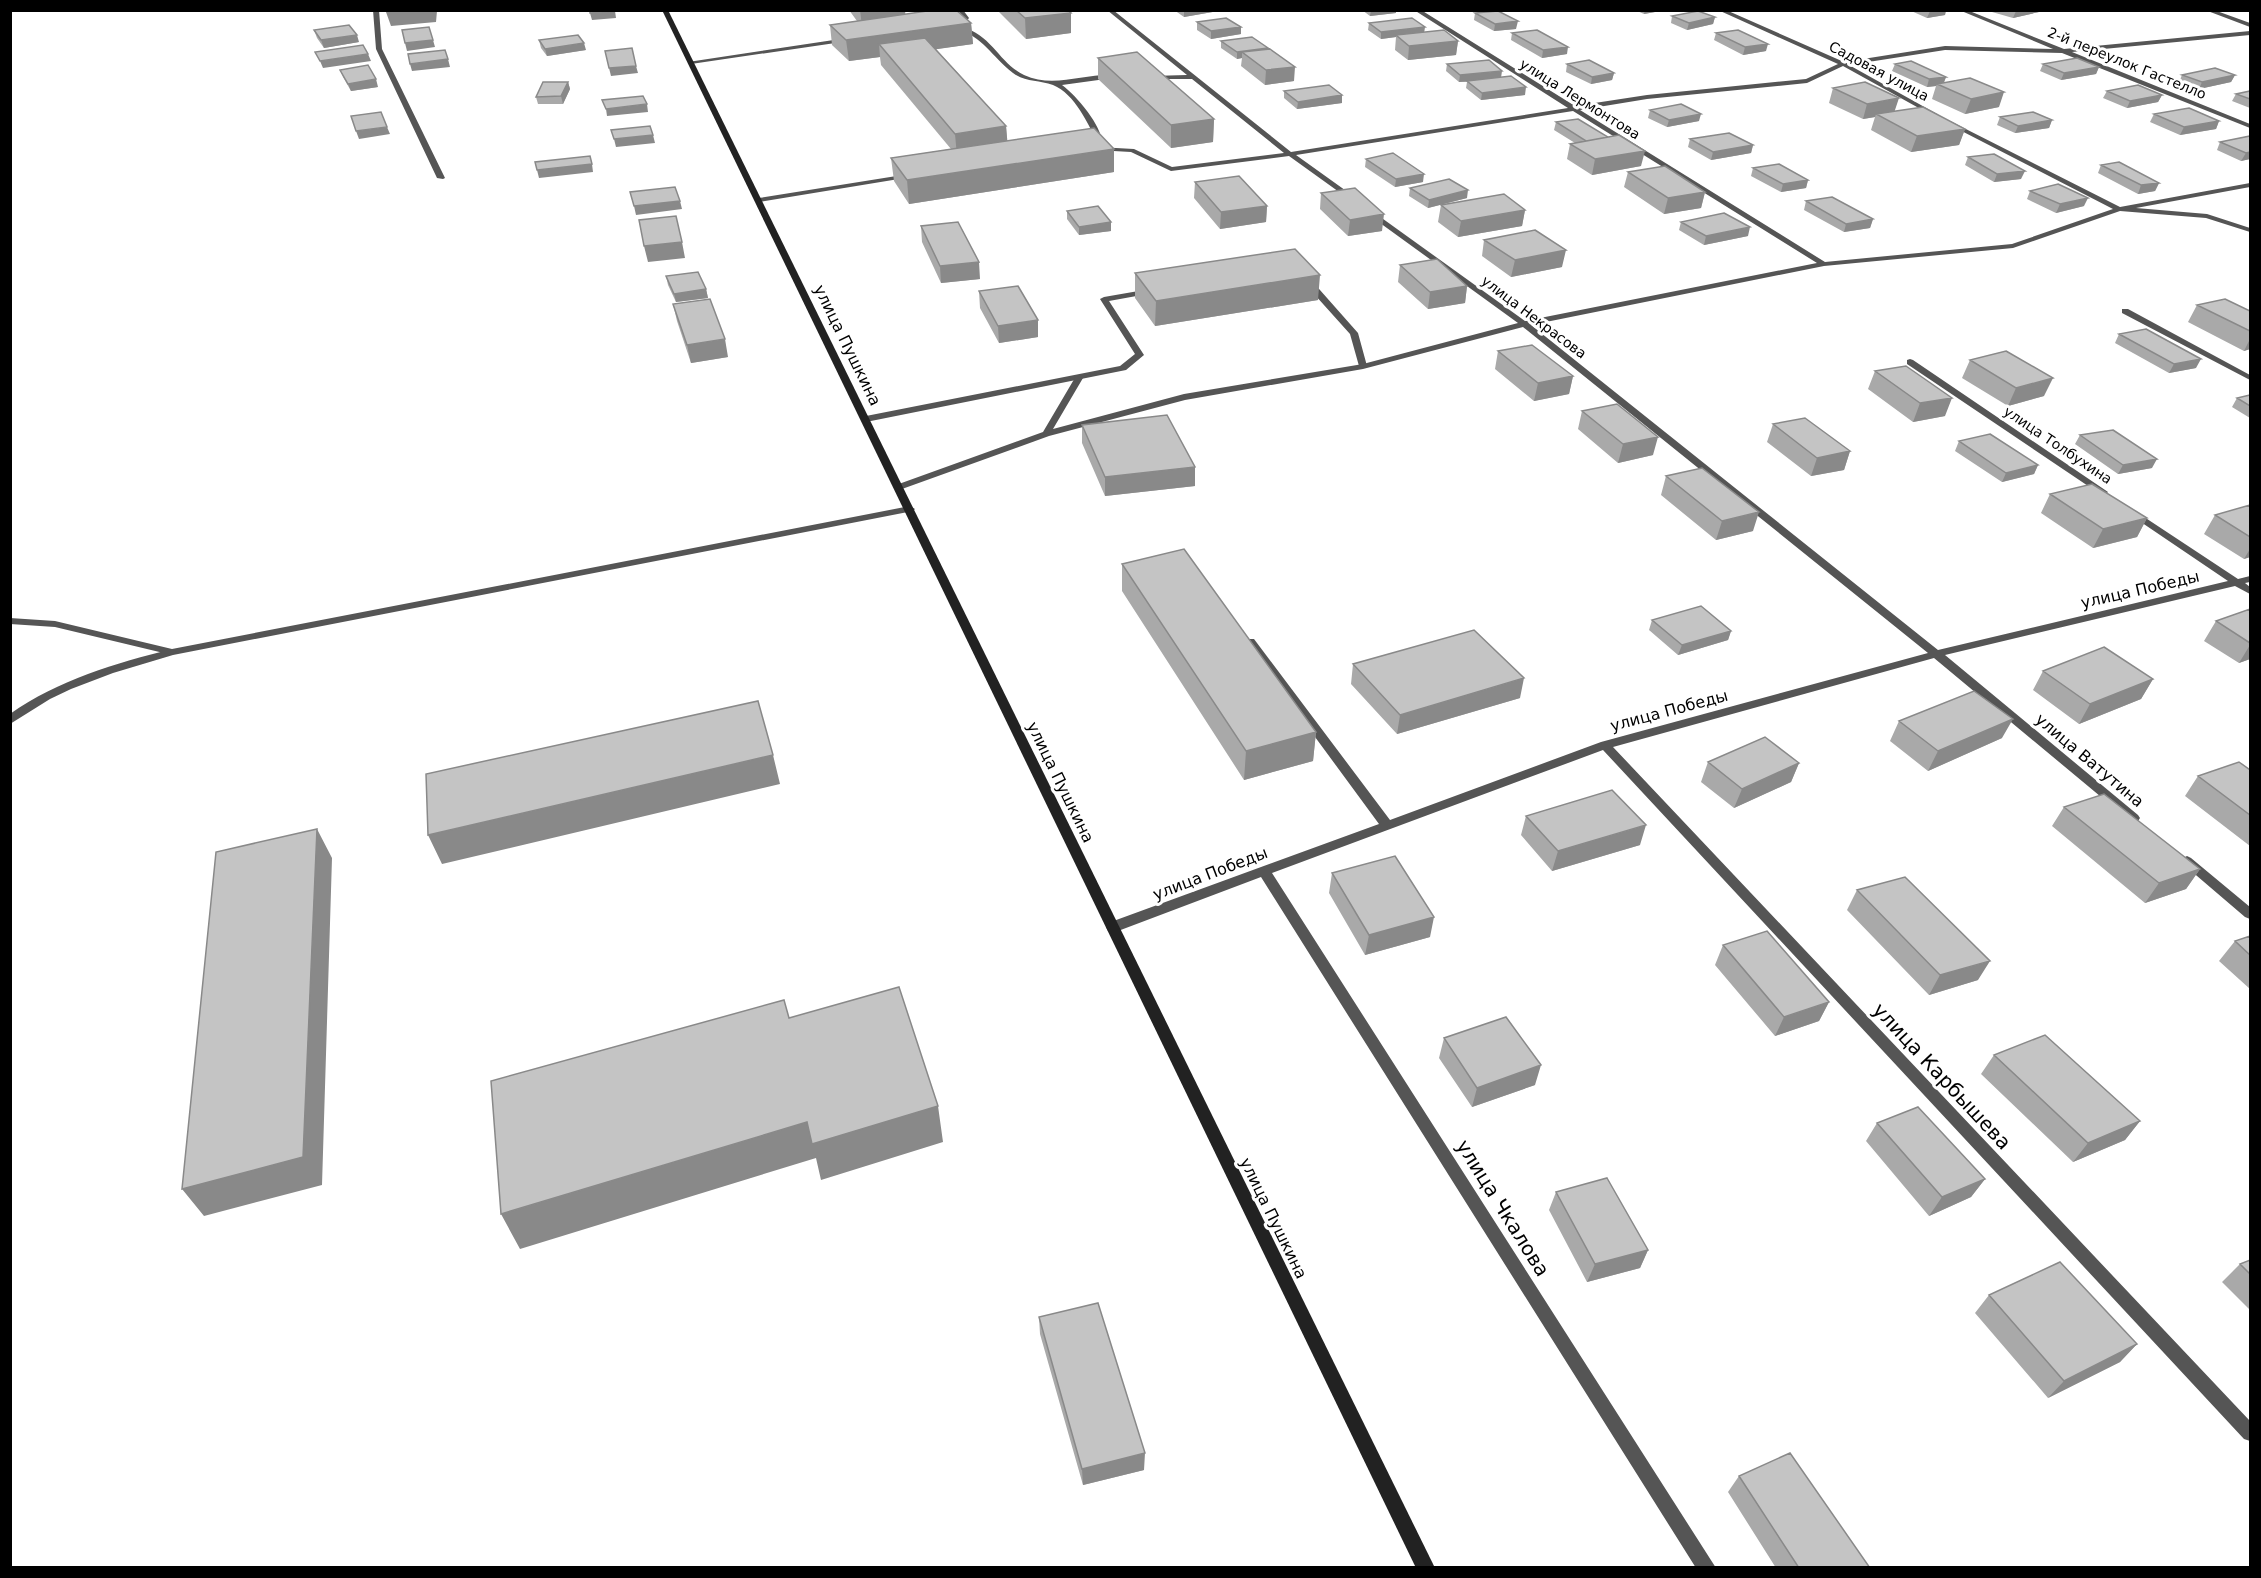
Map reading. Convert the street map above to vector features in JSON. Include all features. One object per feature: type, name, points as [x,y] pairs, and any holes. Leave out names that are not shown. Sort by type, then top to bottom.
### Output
[{"type":"main road","name":"улица Пушкина","points":[[665,10],[1426,1568]]},
{"type":"street","points":[[376,10],[379,49],[441,178]]},
{"type":"street","points":[[959,27],[966,18],[960,10]]},
{"type":"street","name":"улица Некрасова","points":[[1109,10],[1290,154],[1524,324],[1936,654]]},
{"type":"street","name":"улица Лермонтова","points":[[1416,10],[1824,264]]},
{"type":"street","name":"Садовая улица","points":[[1720,10],[1843,64],[1946,121],[2119,209]]},
{"type":"street","name":"2-й переулок Гастелло","points":[[1961,10],[2250,126]]},
{"type":"street","points":[[2207,10],[2250,25]]},
{"type":"street","points":[[948,28],[959,27],[987,41],[1016,73],[1036,81],[1057,84],[1113,76],[1122,77]]},
{"type":"street","points":[[1091,150],[1102,148],[1132,150],[1171,169],[1290,154],[1647,97],[1807,81],[1843,64],[1946,48],[2067,51],[2250,33]]},
{"type":"street","points":[[691,62],[859,38]]},
{"type":"street","points":[[1141,78],[1193,77]]},
{"type":"street","points":[[1057,84],[1076,101],[1098,135],[1102,148]]},
{"type":"street","points":[[759,200],[921,174]]},
{"type":"street","points":[[899,487],[1046,434],[1184,398],[1363,366],[1524,324],[1824,264],[2013,246],[2119,209],[2250,185]]},
{"type":"street","points":[[2119,209],[2207,216],[2250,230]]},
{"type":"street","points":[[1302,276],[1354,333],[1363,366]]},
{"type":"street","points":[[866,419],[1123,368],[1140,355],[1104,298],[1160,289]]},
{"type":"street","points":[[2125,311],[2250,378]]},
{"type":"street","name":"улица Толбухина","points":[[1910,362],[2108,496]]},
{"type":"street","points":[[1046,434],[1079,378]]},
{"type":"street","name":"улица Толбухина","points":[[2118,502],[2250,591]]},
{"type":"street","points":[[10,720],[27,707],[105,671],[172,652],[909,509]]},
{"type":"street","name":"улица Победы","points":[[1113,927],[1605,745],[1936,654],[2250,579]]},
{"type":"street","points":[[10,621],[55,624],[172,652]]},
{"type":"street","points":[[1246,635],[1387,825]]},
{"type":"street","name":"улица Ватутина","points":[[1936,654],[2143,825]]},
{"type":"street","name":"улица Карбышева","points":[[1605,745],[2250,1433]]},
{"type":"street","points":[[2179,855],[2250,914]]},
{"type":"street","name":"улица Чкалова","points":[[1263,870],[1707,1568]]},
{"type":"building","points":[[590,10],[615,10],[615,11],[590,13]]},
{"type":"building","points":[[934,10],[956,10],[971,23],[846,40],[830,25]]},
{"type":"building","points":[[1016,10],[1068,10],[1071,13],[1025,18]]},
{"type":"building","points":[[1498,11],[1518,21],[1495,24],[1475,13]]},
{"type":"building","points":[[1698,11],[1715,17],[1689,23],[1672,16]]},
{"type":"building","points":[[1226,18],[1241,27],[1211,31],[1197,22]]},
{"type":"building","points":[[1412,18],[1425,27],[1381,32],[1369,23]]},
{"type":"building","points":[[349,25],[357,35],[321,40],[314,30]]},
{"type":"building","points":[[429,27],[433,40],[405,43],[402,30]]},
{"type":"building","points":[[1444,30],[1458,41],[1409,46],[1396,35]]},
{"type":"building","points":[[1537,30],[1568,47],[1543,50],[1512,33]]},
{"type":"building","points":[[1738,30],[1768,44],[1745,47],[1716,33]]},
{"type":"building","points":[[578,35],[584,43],[545,49],[539,40]]},
{"type":"building","points":[[1252,37],[1268,48],[1237,52],[1221,41]]},
{"type":"building","points":[[925,38],[1006,126],[955,134],[879,44]]},
{"type":"building","points":[[363,45],[368,54],[320,61],[315,52]]},
{"type":"building","points":[[632,48],[636,66],[609,68],[605,51]]},
{"type":"building","points":[[1270,49],[1295,67],[1266,70],[1242,52]]},
{"type":"building","points":[[445,50],[448,59],[410,64],[408,54]]},
{"type":"building","points":[[1137,52],[1214,119],[1171,125],[1098,58]]},
{"type":"building","points":[[2077,58],[2099,67],[2064,73],[2043,64]]},
{"type":"building","points":[[1489,60],[1502,71],[1460,75],[1447,64]]},
{"type":"building","points":[[1589,60],[1614,73],[1592,77],[1567,64]]},
{"type":"building","points":[[1911,61],[1946,77],[1929,79],[1895,64]]},
{"type":"building","points":[[368,65],[376,79],[348,84],[340,70]]},
{"type":"building","points":[[2215,68],[2235,75],[2202,82],[2182,75]]},
{"type":"building","points":[[1511,76],[1526,87],[1482,93],[1467,81]]},
{"type":"building","points":[[1970,78],[2004,92],[1971,99],[1937,84]]},
{"type":"building","points":[[543,82],[568,82],[561,96],[536,97]]},
{"type":"building","points":[[1865,82],[1899,98],[1867,104],[1833,88]]},
{"type":"building","points":[[1329,85],[1342,95],[1298,102],[1284,91]]},
{"type":"building","points":[[2138,85],[2162,95],[2130,101],[2107,91]]},
{"type":"building","points":[[2250,91],[2250,99],[2236,94]]},
{"type":"building","points":[[643,96],[647,104],[606,109],[602,100]]},
{"type":"building","points":[[1681,104],[1701,114],[1669,120],[1650,110]]},
{"type":"building","points":[[1923,107],[1965,129],[1917,136],[1876,114]]},
{"type":"building","points":[[2189,108],[2219,121],[2184,127],[2154,114]]},
{"type":"building","points":[[381,112],[387,127],[356,131],[351,116]]},
{"type":"building","points":[[2033,112],[2052,120],[2018,126],[2000,117]]},
{"type":"building","points":[[1578,119],[1608,137],[1586,141],[1556,122]]},
{"type":"building","points":[[650,126],[653,135],[614,139],[611,130]]},
{"type":"building","points":[[1094,128],[1114,149],[907,180],[891,158]]},
{"type":"building","points":[[1729,133],[1753,145],[1713,152],[1690,139]]},
{"type":"building","points":[[1619,135],[1645,151],[1595,159],[1570,144]]},
{"type":"building","points":[[2250,136],[2250,152],[2246,153],[2220,142]]},
{"type":"building","points":[[1393,153],[1424,174],[1396,179],[1366,159]]},
{"type":"building","points":[[1994,154],[2025,171],[1997,174],[1968,157]]},
{"type":"building","points":[[590,156],[592,164],[537,170],[535,162]]},
{"type":"building","points":[[2119,162],[2159,183],[2141,185],[2101,165]]},
{"type":"building","points":[[1779,164],[1808,180],[1783,184],[1753,168]]},
{"type":"building","points":[[1665,166],[1705,192],[1668,198],[1628,172]]},
{"type":"building","points":[[1239,176],[1267,206],[1221,212],[1195,182]]},
{"type":"building","points":[[1449,179],[1468,190],[1429,200],[1410,188]]},
{"type":"building","points":[[2058,184],[2088,198],[2060,204],[2030,191]]},
{"type":"building","points":[[675,187],[680,201],[634,206],[630,192]]},
{"type":"building","points":[[1355,188],[1384,214],[1350,220],[1321,193]]},
{"type":"building","points":[[1504,194],[1525,210],[1461,221],[1441,205]]},
{"type":"building","points":[[1832,197],[1873,219],[1846,224],[1806,201]]},
{"type":"building","points":[[1098,206],[1111,222],[1079,227],[1067,211]]},
{"type":"building","points":[[1724,213],[1750,227],[1706,236],[1681,222]]},
{"type":"building","points":[[676,216],[682,242],[644,246],[639,220]]},
{"type":"building","points":[[958,222],[979,262],[940,266],[921,226]]},
{"type":"building","points":[[1535,230],[1566,250],[1515,260],[1484,240]]},
{"type":"building","points":[[1295,249],[1320,275],[1156,301],[1135,273]]},
{"type":"building","points":[[1437,259],[1467,286],[1430,292],[1400,265]]},
{"type":"building","points":[[698,272],[706,289],[674,294],[666,276]]},
{"type":"building","points":[[1018,286],[1038,320],[998,326],[979,291]]},
{"type":"building","points":[[710,299],[725,339],[687,345],[673,304]]},
{"type":"building","points":[[2225,299],[2250,311],[2250,331],[2197,305]]},
{"type":"building","points":[[2146,329],[2201,359],[2174,364],[2119,334]]},
{"type":"building","points":[[1532,345],[1573,376],[1538,383],[1498,351]]},
{"type":"building","points":[[2006,351],[2053,378],[2016,388],[1970,360]]},
{"type":"building","points":[[1906,366],[1952,398],[1920,403],[1875,371]]},
{"type":"building","points":[[2250,395],[2250,406],[2237,398]]},
{"type":"building","points":[[1617,404],[1658,437],[1623,444],[1582,411]]},
{"type":"building","points":[[1167,415],[1195,467],[1105,477],[1082,425]]},
{"type":"building","points":[[1805,418],[1850,451],[1817,458],[1773,424]]},
{"type":"building","points":[[2113,430],[2157,459],[2123,465],[2080,435]]},
{"type":"building","points":[[1990,434],[2038,465],[2006,473],[1959,441]]},
{"type":"building","points":[[1702,468],[1759,512],[1722,521],[1666,476]]},
{"type":"building","points":[[2092,484],[2147,518],[2103,529],[2050,494]]},
{"type":"building","points":[[2250,505],[2250,537],[2215,515]]},
{"type":"building","points":[[1184,549],[1316,732],[1246,751],[1122,564]]},
{"type":"building","points":[[1701,606],[1731,631],[1682,645],[1652,620]]},
{"type":"building","points":[[2250,609],[2250,643],[2216,621]]},
{"type":"building","points":[[1474,630],[1524,678],[1400,715],[1353,664]]},
{"type":"building","points":[[2104,647],[2153,679],[2090,704],[2043,671]]},
{"type":"building","points":[[1974,691],[2013,719],[1938,751],[1899,721]]},
{"type":"building","points":[[758,701],[773,755],[428,835],[426,774]]},
{"type":"building","points":[[1765,737],[1799,763],[1742,789],[1708,762]]},
{"type":"building","points":[[2239,762],[2250,770],[2250,815],[2198,776]]},
{"type":"building","points":[[1612,790],[1646,825],[1558,851],[1526,816]]},
{"type":"building","points":[[2104,794],[2200,869],[2159,883],[2064,807]]},
{"type":"building","points":[[317,829],[303,1157],[182,1189],[216,852]]},
{"type":"building","points":[[1395,856],[1434,917],[1369,935],[1332,873]]},
{"type":"building","points":[[1905,877],[1990,961],[1940,975],[1857,890]]},
{"type":"building","points":[[1767,931],[1829,1002],[1784,1017],[1723,945]]},
{"type":"building","points":[[2250,936],[2250,955],[2235,941]]},
{"type":"building","points":[[899,987],[938,1106],[812,1144],[807,1122],[501,1214],[491,1081],[784,1000],[789,1018]]},
{"type":"building","points":[[1506,1017],[1541,1065],[1477,1088],[1444,1038]]},
{"type":"building","points":[[2045,1035],[2140,1121],[2088,1143],[1994,1055]]},
{"type":"building","points":[[1918,1107],[1985,1179],[1942,1197],[1877,1123]]},
{"type":"building","points":[[1607,1178],[1648,1250],[1595,1264],[1556,1192]]},
{"type":"building","points":[[2250,1260],[2250,1274],[2240,1264]]},
{"type":"building","points":[[2060,1262],[2137,1344],[2064,1381],[1989,1295]]},
{"type":"building","points":[[1098,1303],[1145,1453],[1082,1469],[1039,1317]]},
{"type":"building","points":[[1790,1453],[1870,1568],[1799,1568],[1739,1476]]}]
